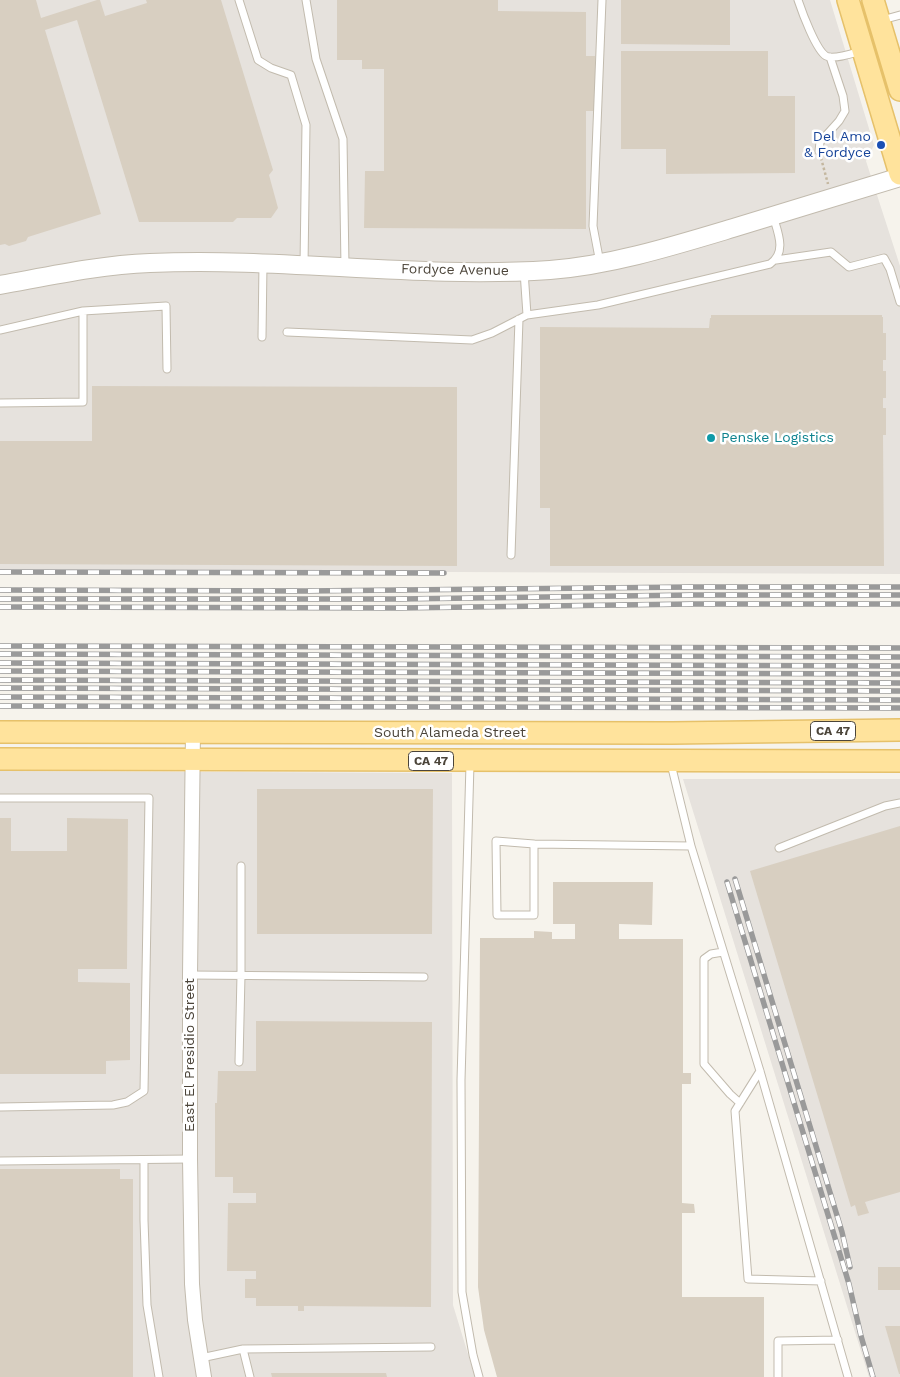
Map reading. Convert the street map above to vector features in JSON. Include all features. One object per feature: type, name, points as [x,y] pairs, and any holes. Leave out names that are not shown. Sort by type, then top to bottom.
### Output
[{"type":"main road","points":[[848,0],[900,175]]},
{"type":"main road","points":[[873,0],[900,88]]},
{"type":"main road","name":"South Alameda Street","points":[[0,732],[672,733],[900,730]]},
{"type":"main road","points":[[670,761],[672,733]]},
{"type":"main road","name":"South Alameda Street","points":[[0,759],[900,760]]},
{"type":"street","name":"Fordyce Avenue","points":[[0,285],[66,272],[150,263],[224,262],[458,272],[551,270],[645,254],[832,198],[900,175]]},
{"type":"street","name":"East El Presidio Street","points":[[193,731],[190,975],[192,1284],[204,1377]]},
{"type":"lane","points":[[240,0],[258,60],[271,68],[291,75],[306,125],[304,265]]},
{"type":"lane","points":[[306,0],[316,59],[343,139],[345,267]]},
{"type":"lane","points":[[600,263],[593,226],[602,0]]},
{"type":"lane","points":[[798,0],[819,49],[827,57],[864,50]]},
{"type":"lane","points":[[879,20],[900,15]]},
{"type":"lane","points":[[819,151],[820,142],[839,121],[845,111],[843,96],[830,57]]},
{"type":"lane","points":[[773,216],[780,251],[776,260]]},
{"type":"lane","points":[[287,332],[472,340],[526,315],[598,305],[764,267],[776,260],[830,252],[849,267],[884,258],[890,269],[900,302]]},
{"type":"lane","points":[[262,337],[263,264]]},
{"type":"lane","points":[[524,271],[526,315]]},
{"type":"lane","points":[[0,330],[83,311],[166,306],[167,369]]},
{"type":"lane","points":[[0,402],[84,402],[83,311]]},
{"type":"lane","points":[[511,555],[519,319]]},
{"type":"lane","points":[[470,761],[461,1080],[462,1292],[473,1355],[479,1377]]},
{"type":"lane","points":[[670,761],[691,846],[760,1071],[848,1377]]},
{"type":"lane","points":[[0,798],[149,798],[144,1091],[127,1102],[113,1105],[0,1107]]},
{"type":"lane","points":[[779,848],[885,806],[900,803]]},
{"type":"lane","points":[[534,844],[534,915],[497,915],[496,841],[534,844],[691,846]]},
{"type":"lane","points":[[239,1062],[241,866]]},
{"type":"lane","points":[[723,952],[711,954],[704,959],[704,1064],[730,1094],[740,1102]]},
{"type":"lane","points":[[190,975],[424,977]]},
{"type":"lane","points":[[760,1071],[735,1111],[748,1279],[820,1281]]},
{"type":"lane","points":[[0,1161],[190,1159]]},
{"type":"lane","points":[[144,1160],[147,1305],[159,1377]]},
{"type":"lane","points":[[778,1377],[778,1341],[838,1340]]},
{"type":"lane","points":[[201,1358],[243,1349],[431,1347]]},
{"type":"lane","points":[[243,1349],[250,1377]]},
{"type":"path","points":[[819,151],[832,198]]},
{"type":"shaded area","points":[[0,0],[830,0],[874,145],[866,161],[900,266],[900,574],[0,570]]},
{"type":"shaded area","points":[[0,771],[452,773],[453,1305],[475,1377],[0,1377]]},
{"type":"shaded area","points":[[683,779],[900,779],[900,1377],[869,1377]]},
{"type":"building","points":[[0,0],[36,0],[41,18],[97,0],[100,0],[105,16],[147,3],[146,0],[221,0],[273,170],[269,175],[278,208],[271,218],[237,218],[233,222],[139,222],[77,20],[45,30],[101,214],[28,237],[26,241],[9,246],[5,244],[0,245]]},
{"type":"building","points":[[337,0],[498,0],[498,11],[586,12],[586,56],[595,56],[595,111],[586,111],[586,229],[364,228],[365,171],[384,171],[384,69],[362,69],[362,60],[337,60]]},
{"type":"building","points":[[621,0],[730,0],[730,45],[621,44]]},
{"type":"building","points":[[621,51],[768,51],[768,96],[795,96],[795,173],[666,174],[666,149],[621,149]]},
{"type":"building","name":"Penske Logistics","points":[[711,315],[882,315],[883,333],[886,333],[886,360],[883,360],[883,371],[886,371],[886,398],[883,398],[883,408],[886,408],[886,435],[883,435],[884,566],[550,566],[550,508],[540,508],[540,327],[709,328]]},
{"type":"building","points":[[92,386],[457,387],[457,566],[0,564],[0,441],[92,441]]},
{"type":"building","points":[[257,789],[433,789],[432,934],[257,934]]},
{"type":"building","points":[[0,818],[11,818],[11,851],[67,851],[67,818],[128,819],[127,969],[78,969],[78,982],[130,983],[130,1060],[106,1061],[106,1074],[0,1074]]},
{"type":"building","points":[[900,826],[900,1192],[865,1202],[869,1213],[858,1216],[855,1205],[851,1207],[750,871]]},
{"type":"building","points":[[553,882],[653,882],[652,925],[619,924],[619,939],[683,939],[683,1073],[691,1073],[691,1084],[682,1084],[682,1203],[694,1204],[695,1213],[682,1213],[682,1297],[764,1297],[764,1377],[497,1377],[484,1330],[478,1287],[480,938],[534,938],[534,931],[552,932],[552,939],[575,939],[575,924],[553,924]]},
{"type":"building","points":[[256,1021],[432,1022],[431,1307],[304,1306],[304,1311],[298,1311],[298,1306],[256,1306],[256,1298],[245,1298],[245,1279],[256,1279],[256,1271],[227,1271],[228,1203],[256,1203],[256,1193],[233,1193],[233,1177],[215,1177],[215,1103],[217,1103],[218,1071],[256,1071]]},
{"type":"building","points":[[0,1169],[120,1169],[120,1179],[133,1179],[133,1377],[0,1377]]},
{"type":"building","points":[[878,1267],[900,1267],[900,1290],[878,1290]]},
{"type":"building","points":[[885,1326],[900,1326],[900,1374],[899,1374]]},
{"type":"building","points":[[271,1373],[386,1373],[387,1377],[272,1377]]},
{"type":"railway","points":[[0,572],[444,573]]},
{"type":"railway","points":[[0,590],[305,591],[900,587]]},
{"type":"railway","points":[[0,599],[400,599],[692,595],[900,595]]},
{"type":"railway","points":[[0,607],[399,608],[692,604],[900,604]]},
{"type":"railway","points":[[0,646],[900,648]]},
{"type":"railway","points":[[0,654],[900,657]]},
{"type":"railway","points":[[0,663],[900,666]]},
{"type":"railway","points":[[0,671],[900,674]]},
{"type":"railway","points":[[0,680],[900,683]]},
{"type":"railway","points":[[0,688],[900,691]]},
{"type":"railway","points":[[0,697],[900,700]]},
{"type":"railway","points":[[0,706],[900,708]]},
{"type":"railway","points":[[735,879],[842,1232],[850,1267]]},
{"type":"railway","points":[[727,882],[849,1284],[873,1377]]},
{"type":"place","name":"Del Amo & Fordyce","points":[[881,145]]},
{"type":"place","name":"Penske Logistics","points":[[711,438]]}]
